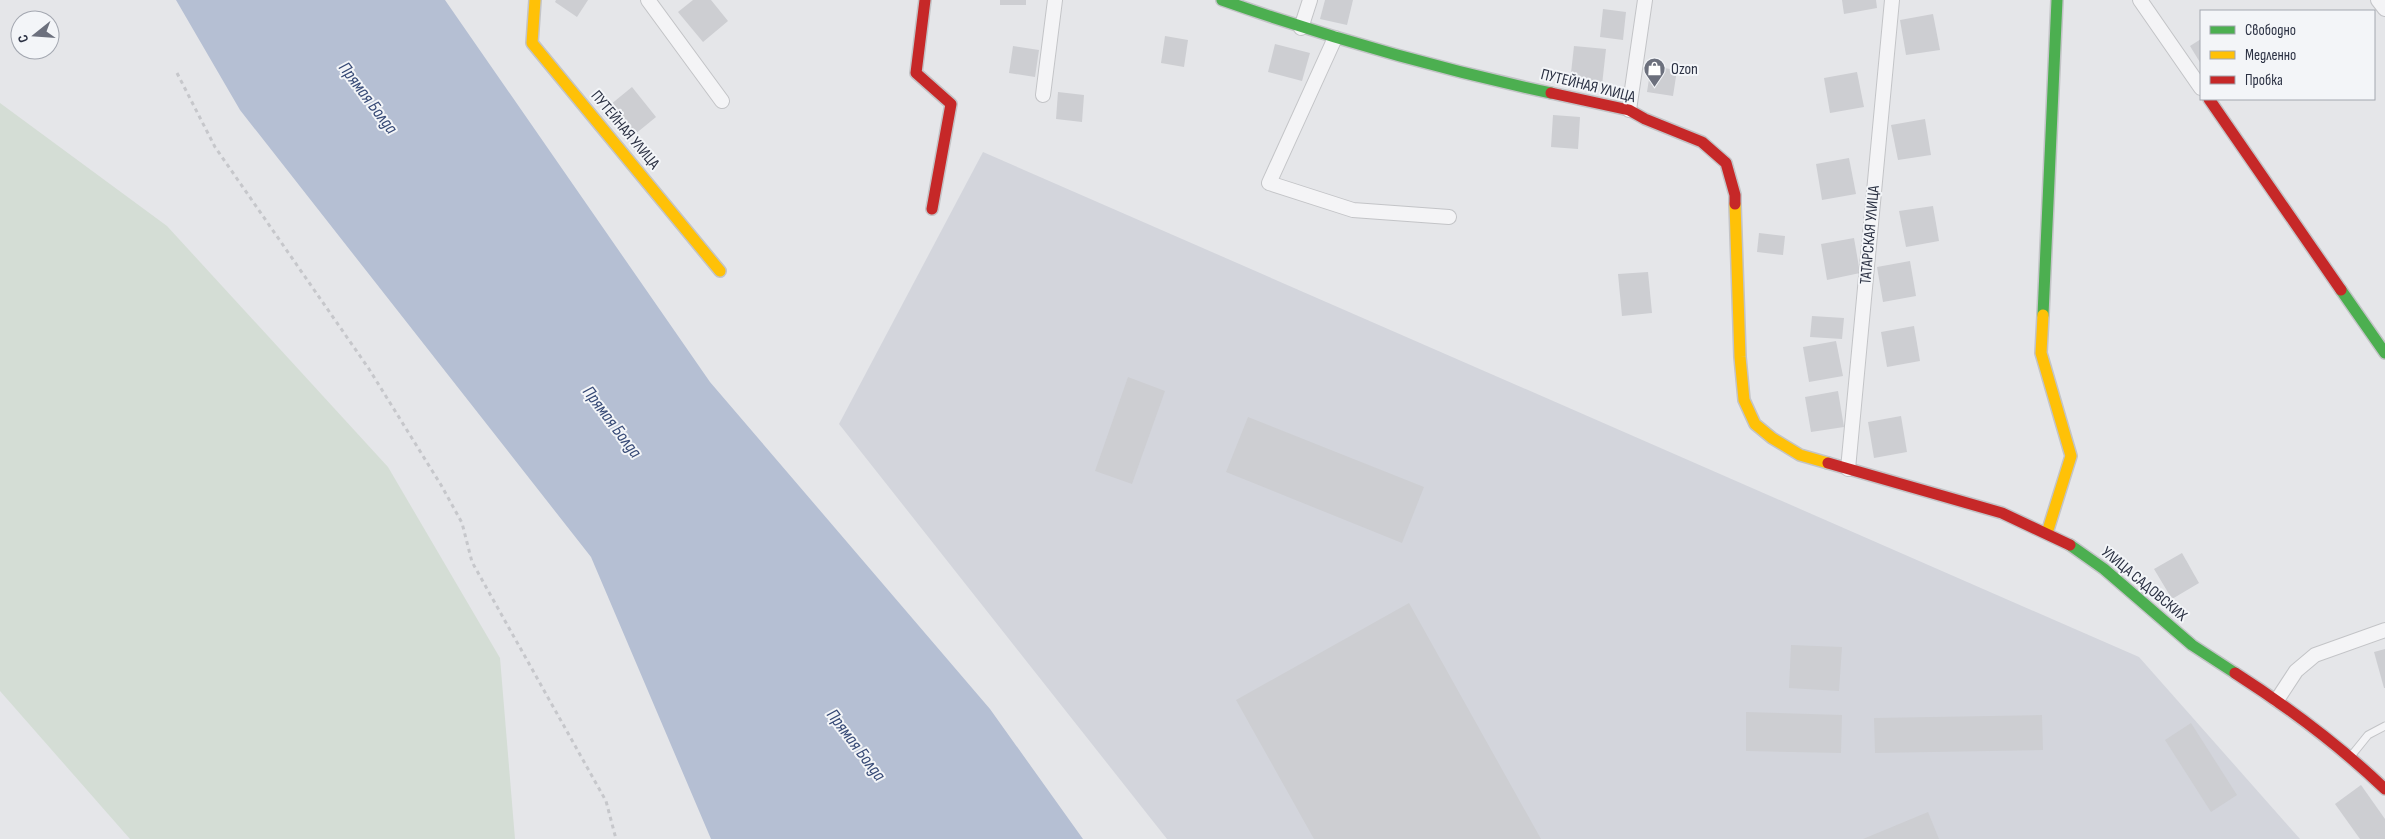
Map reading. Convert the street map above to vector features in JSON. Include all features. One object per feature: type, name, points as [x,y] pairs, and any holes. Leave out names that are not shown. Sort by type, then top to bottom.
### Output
[{"type":"street","name":"ПУТЕЙНАЯ УЛИЦА","points":[[535,0],[532,43],[720,271]]},
{"type":"street","points":[[648,0],[722,101]]},
{"type":"street","points":[[925,0],[916,73],[951,104],[932,208]]},
{"type":"street","points":[[1043,95],[1055,0]]},
{"type":"street","name":"ПУТЕЙНАЯ УЛИЦА","points":[[1222,0],[1300,28],[1464,74],[1629,110],[1645,119],[1702,142],[1726,163],[1735,195],[1740,357],[1744,400],[1755,424],[1772,438],[1800,455],[1848,470]]},
{"type":"street","points":[[1300,28],[1310,0]]},
{"type":"street","points":[[1629,110],[1645,0]]},
{"type":"street","name":"ТАТАРСКАЯ УЛИЦА","points":[[1848,470],[1892,0]]},
{"type":"street","points":[[2047,533],[2071,456],[2041,353],[2057,0]]},
{"type":"street","points":[[2140,0],[2200,87]]},
{"type":"street","points":[[2378,0],[2385,9]]},
{"type":"street","points":[[1335,38],[1269,183],[1353,210],[1449,217]]},
{"type":"street","points":[[2210,100],[2385,353]]},
{"type":"street","name":"УЛИЦА САДОВСКИХ","points":[[1848,470],[2002,513],[2047,533],[2104,568],[2192,645],[2277,700],[2350,756],[2385,789]]},
{"type":"street","points":[[2277,700],[2296,671],[2315,655],[2385,630]]},
{"type":"lane","points":[[2350,756],[2368,735],[2385,726]]},
{"type":"path","points":[[177,73],[215,147],[369,369],[441,484],[462,523],[472,562],[606,800],[616,839]]},
{"type":"shaded area","points":[[0,103],[167,226],[388,467],[500,658],[515,839],[130,839],[0,691]]},
{"type":"shaded area","points":[[983,152],[2139,657],[2300,839],[1167,839],[839,424]]},
{"type":"water","name":"Прямая Болда","points":[[176,0],[445,0],[710,382],[990,709],[1083,839],[711,839],[591,557],[240,110]]},
{"type":"building","points":[[556,0],[588,0],[577,17],[555,2]]},
{"type":"building","points":[[693,0],[711,0],[728,21],[703,42],[678,12]]},
{"type":"building","points":[[1000,0],[1026,0],[1026,5],[1000,5]]},
{"type":"building","points":[[1325,0],[1353,0],[1347,25],[1320,19]]},
{"type":"building","points":[[1842,0],[1876,0],[1877,8],[1844,14]]},
{"type":"building","points":[[1603,9],[1626,12],[1623,40],[1600,37]]},
{"type":"building","points":[[1933,14],[1940,50],[1906,55],[1900,20]]},
{"type":"building","points":[[1165,36],[1188,40],[1184,67],[1161,63]]},
{"type":"building","points":[[2200,40],[2200,62],[2190,46]]},
{"type":"building","points":[[1275,44],[1310,53],[1302,81],[1268,72]]},
{"type":"building","points":[[1013,46],[1039,50],[1035,77],[1009,73]]},
{"type":"building","points":[[1574,46],[1606,49],[1602,85],[1570,82]]},
{"type":"building","points":[[1651,66],[1677,70],[1673,96],[1647,92]]},
{"type":"building","points":[[1857,72],[1864,107],[1830,113],[1824,78]]},
{"type":"building","points":[[632,87],[656,117],[634,135],[610,105]]},
{"type":"building","points":[[1058,92],[1084,95],[1082,122],[1056,119]]},
{"type":"building","points":[[1553,115],[1580,117],[1578,149],[1551,147]]},
{"type":"building","points":[[1925,119],[1931,155],[1898,160],[1891,125]]},
{"type":"building","points":[[1849,158],[1856,194],[1822,200],[1816,164]]},
{"type":"building","points":[[1933,206],[1939,241],[1906,247],[1899,211]]},
{"type":"building","points":[[1759,233],[1785,236],[1783,255],[1757,252]]},
{"type":"building","points":[[1854,238],[1860,273],[1827,280],[1821,244]]},
{"type":"building","points":[[1910,261],[1916,296],[1883,302],[1877,267]]},
{"type":"building","points":[[1648,272],[1652,313],[1622,316],[1618,274]]},
{"type":"building","points":[[1812,316],[1844,318],[1842,339],[1810,337]]},
{"type":"building","points":[[1914,326],[1920,361],[1887,367],[1881,332]]},
{"type":"building","points":[[1836,341],[1843,376],[1809,382],[1803,347]]},
{"type":"building","points":[[1128,377],[1165,391],[1132,484],[1095,471]]},
{"type":"building","points":[[1838,391],[1844,427],[1811,432],[1805,397]]},
{"type":"building","points":[[1901,416],[1907,452],[1874,458],[1868,422]]},
{"type":"building","points":[[1248,417],[1424,487],[1402,543],[1226,472]]},
{"type":"building","points":[[2182,553],[2199,583],[2172,599],[2154,569]]},
{"type":"building","points":[[1409,603],[1541,839],[1314,839],[1236,700]]},
{"type":"building","points":[[1791,645],[1842,647],[1839,691],[1789,688]]},
{"type":"building","points":[[2385,649],[2385,688],[2384,688],[2374,652]]},
{"type":"building","points":[[1746,712],[1842,715],[1841,753],[1746,751]]},
{"type":"building","points":[[2042,715],[2043,750],[1875,753],[1874,718]]},
{"type":"building","points":[[2191,723],[2237,795],[2211,812],[2165,740]]},
{"type":"building","points":[[2361,785],[2385,819],[2385,839],[2360,839],[2335,804]]},
{"type":"building","points":[[1928,812],[1939,839],[1863,839]]},
{"type":"traffic: fast","points":[[1222,0],[1385,52],[1551,93]]},
{"type":"traffic: fast","points":[[2043,315],[2057,0]]},
{"type":"traffic: fast","points":[[2341,290],[2385,353]]},
{"type":"traffic: fast","points":[[2070,545],[2104,569],[2192,645],[2235,673]]},
{"type":"traffic: slow","points":[[535,0],[532,43],[720,271]]},
{"type":"traffic: slow","points":[[1735,204],[1740,357],[1744,400],[1755,424],[1772,438],[1800,455],[1828,463]]},
{"type":"traffic: slow","points":[[2043,315],[2041,353],[2071,456],[2047,533]]},
{"type":"traffic: jam","points":[[925,0],[916,73],[951,104],[932,209]]},
{"type":"traffic: jam","points":[[1551,93],[1629,110],[1645,119],[1702,142],[1726,163],[1735,195],[1735,204]]},
{"type":"traffic: jam","points":[[2210,100],[2341,290]]},
{"type":"traffic: jam","points":[[1828,463],[2002,513],[2070,545]]},
{"type":"traffic: jam","points":[[2235,673],[2313,727],[2385,789]]},
{"type":"place","name":"Ozon","points":[[1655,88]]}]
